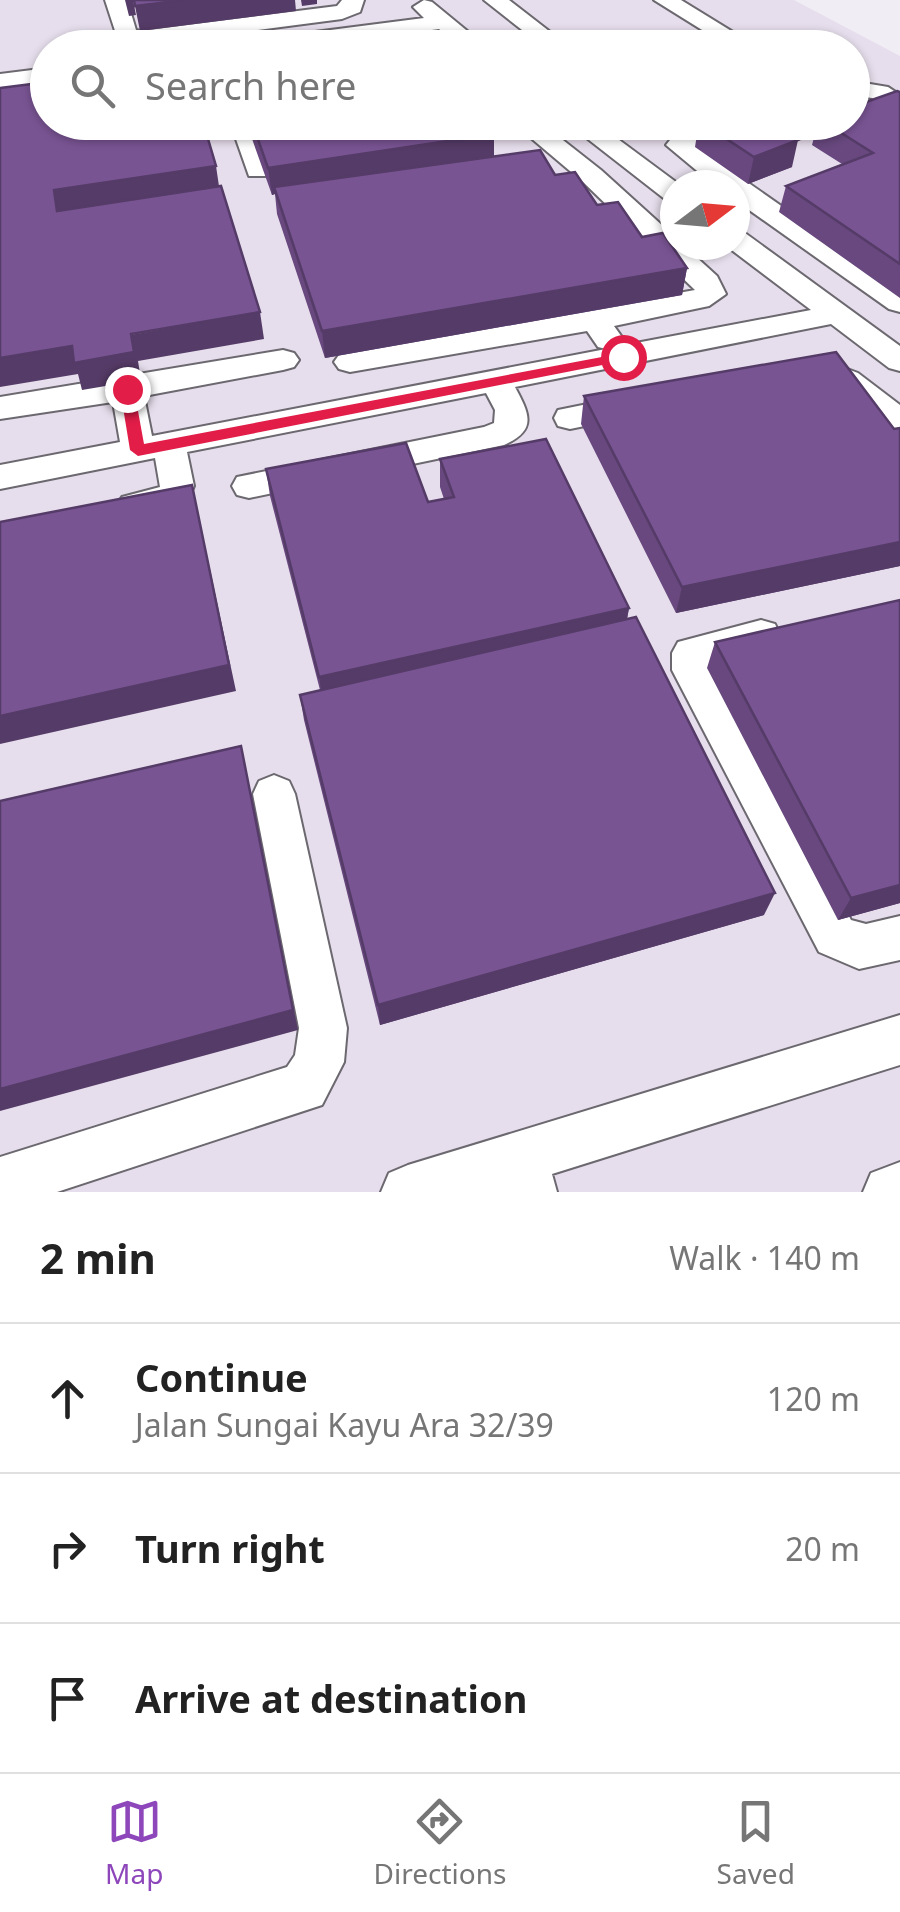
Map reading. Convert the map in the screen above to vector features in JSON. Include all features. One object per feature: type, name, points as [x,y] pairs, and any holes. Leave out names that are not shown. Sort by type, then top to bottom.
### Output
[{"type":"street","points":[[116,0],[125,30]]},
{"type":"street","points":[[286,30],[342,12],[352,7],[353,0]]},
{"type":"street","points":[[415,0],[453,30]]},
{"type":"street","points":[[495,0],[536,30]]},
{"type":"street","points":[[665,0],[717,30]]},
{"type":"street","points":[[352,30],[443,22]]},
{"type":"street","points":[[0,81],[30,77]]},
{"type":"street","points":[[870,91],[900,105]]},
{"type":"street","points":[[248,140],[258,170]]},
{"type":"street","points":[[350,362],[594,320],[699,300],[711,294],[707,282],[635,215],[545,140]]},
{"type":"street","points":[[602,140],[660,183]]},
{"type":"street","points":[[692,140],[679,145],[712,170]]},
{"type":"street","points":[[750,198],[900,303]]},
{"type":"street","points":[[750,250],[900,361]]},
{"type":"street","points":[[0,477],[836,314]]},
{"type":"street","points":[[594,320],[623,357]]},
{"type":"street","points":[[0,408],[283,360]]},
{"type":"street","points":[[793,374],[827,371],[847,380],[900,422]]},
{"type":"street","points":[[249,486],[492,437],[510,428],[511,410],[497,383]]},
{"type":"street","points":[[109,511],[174,494],[177,486],[153,448],[127,389]]},
{"type":"street","points":[[570,418],[663,400]]},
{"type":"street","points":[[805,625],[692,653],[692,670],[835,936],[848,947],[895,950]]},
{"type":"street","points":[[0,1184],[304,1087],[319,1062],[324,1028],[274,794]]},
{"type":"street","points":[[426,1189],[526,1174],[900,1040]]},
{"type":"street","points":[[890,1192],[900,1189]]},
{"type":"shaded area","points":[[0,0],[794,0],[851,30],[30,30],[30,140],[870,140],[870,40],[900,56],[900,1192],[0,1192]]},
{"type":"building","points":[[134,0],[186,0],[135,6]]},
{"type":"building","points":[[30,84],[30,140],[208,140],[216,166],[54,190],[57,211],[221,186],[260,312],[131,334],[134,352],[74,363],[72,346],[0,358],[0,88]]},
{"type":"building","points":[[900,92],[900,264],[786,186],[873,153],[852,140],[870,140],[870,101]]},
{"type":"building","points":[[258,140],[454,140],[268,168]]},
{"type":"building","points":[[728,140],[798,140],[754,157]]},
{"type":"building","points":[[540,150],[555,175],[575,172],[597,205],[618,202],[642,237],[660,234],[660,260],[682,260],[687,268],[322,331],[274,187]]},
{"type":"building","points":[[836,352],[894,429],[900,428],[900,542],[682,587],[584,396]]},
{"type":"building","points":[[546,439],[629,608],[319,677],[266,469],[406,443],[428,502],[454,497],[440,459]]},
{"type":"building","points":[[192,485],[229,665],[0,716],[0,522]]},
{"type":"building","points":[[900,600],[900,885],[851,898],[715,642]]},
{"type":"building","points":[[636,617],[775,893],[378,1005],[300,695]]},
{"type":"building","points":[[241,746],[293,1010],[0,1089],[0,801]]},
{"type":"route","points":[[127,389],[138,450],[623,357]]}]
